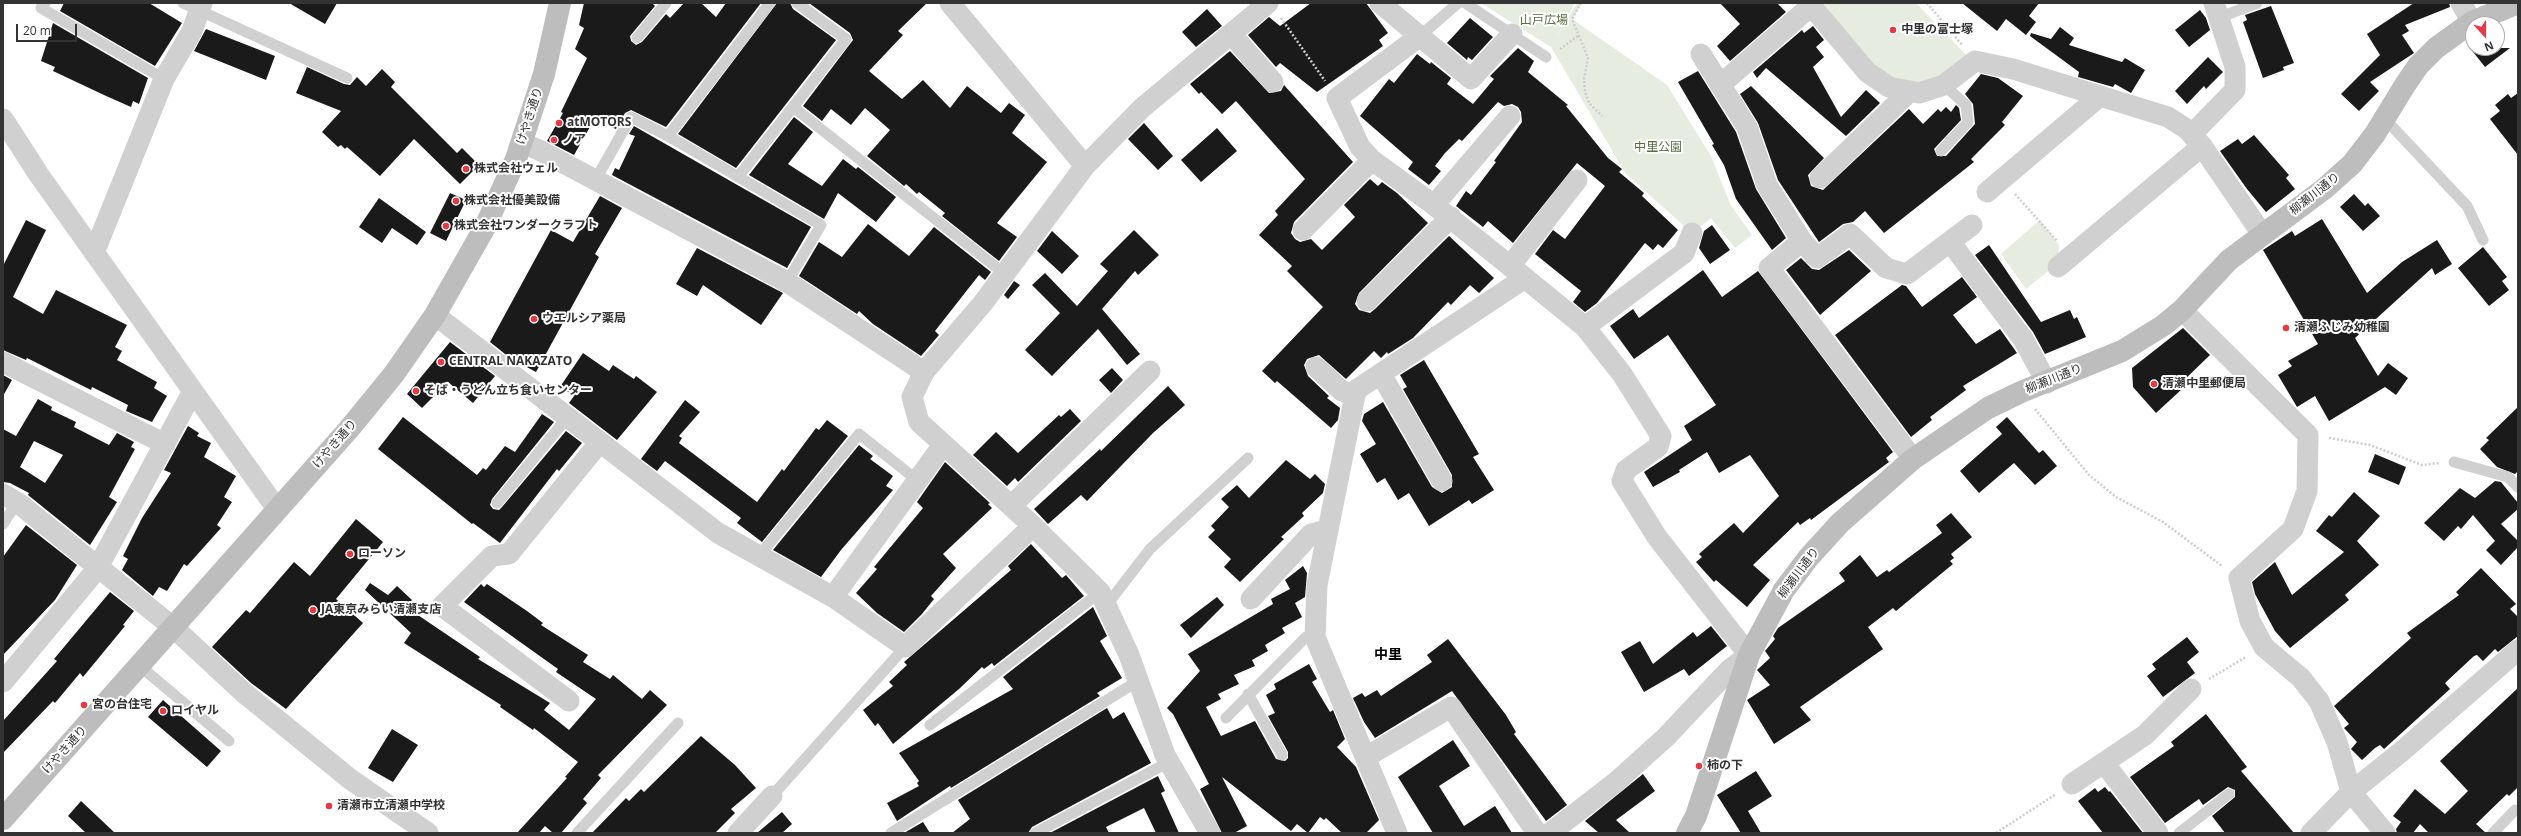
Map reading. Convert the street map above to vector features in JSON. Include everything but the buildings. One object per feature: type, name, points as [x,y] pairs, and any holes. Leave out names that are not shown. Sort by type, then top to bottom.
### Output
[{"type":"street","name":"けやき通り","points":[[3,820],[349,429],[394,374],[436,315],[485,227],[522,143],[544,74],[560,3]]},
{"type":"street","points":[[950,3],[1085,166]]},
{"type":"street","points":[[1380,3],[1471,79],[1512,34]]},
{"type":"street","points":[[2461,3],[2469,16]]},
{"type":"street","name":"柳瀬川通り","points":[[2487,16],[2518,3]]},
{"type":"street","points":[[1720,85],[1810,4],[1867,72],[1889,87],[1919,93],[1944,84],[1975,61],[2013,69],[2168,116],[2197,140],[2262,234]]},
{"type":"street","points":[[94,253],[164,79],[192,31],[195,6]]},
{"type":"street","points":[[1210,833],[1169,762],[1129,655],[1103,599],[1033,526],[919,422],[912,397],[924,372],[983,303],[1085,166],[1142,108],[1231,34],[1274,9]]},
{"type":"street","points":[[2064,262],[2197,140],[2235,90],[2235,67],[2216,11]]},
{"type":"street","name":"柳瀬川通り","points":[[1687,833],[1699,809],[1749,655],[1784,590],[1809,557],[1840,523],[1913,459],[1988,408],[2021,392],[2047,383],[2122,351],[2164,325],[2182,310],[2229,260],[2324,189],[2352,164],[2384,119],[2418,66],[2436,48],[2465,27]]},
{"type":"street","points":[[1231,34],[1273,82]]},
{"type":"street","points":[[1420,36],[1336,98],[1360,147],[1372,160],[1442,211],[1585,327],[1622,374],[1661,436],[1658,447],[1626,470],[1622,481],[1657,536],[1749,655],[1729,670],[1666,737],[1622,777],[1550,833]]},
{"type":"street","points":[[1701,54],[1747,127],[1767,184],[1802,242],[1817,258],[1850,234],[1886,268],[1907,274],[1951,243],[1972,225]]},
{"type":"street","points":[[1820,178],[1910,91]]},
{"type":"street","points":[[1995,186],[2100,96]]},
{"type":"street","points":[[1367,301],[1442,211],[1510,116]]},
{"type":"street","points":[[3,119],[39,175],[277,510]]},
{"type":"street","points":[[522,143],[596,179],[787,282],[924,372]]},
{"type":"street","points":[[1303,230],[1372,160]]},
{"type":"street","points":[[1397,833],[1315,637],[1317,585],[1356,390],[1381,374],[1518,272],[1577,180]]},
{"type":"street","points":[[1585,327],[1684,253],[1692,233]]},
{"type":"street","points":[[1802,242],[1769,268],[1913,459]]},
{"type":"street","points":[[1951,243],[2023,339],[2047,383]]},
{"type":"street","points":[[2182,310],[2308,435],[2307,491],[2293,528],[2239,578],[2250,621],[2264,646],[2301,678],[2319,701],[2337,742],[2351,792],[2385,833]]},
{"type":"street","points":[[436,315],[599,443],[718,533],[833,597],[905,648],[1033,526]]},
{"type":"street","points":[[3,362],[165,444]]},
{"type":"street","points":[[1316,367],[1342,391],[1355,396]]},
{"type":"street","points":[[1011,506],[1150,371]]},
{"type":"street","points":[[1381,374],[1442,481]]},
{"type":"street","points":[[3,682],[97,569],[193,391]]},
{"type":"street","points":[[569,701],[442,606],[492,556],[509,554],[599,443]]},
{"type":"street","points":[[833,597],[943,445]]},
{"type":"street","points":[[10,498],[97,569],[174,628],[243,692],[290,731],[350,779],[428,833]]},
{"type":"street","points":[[1251,599],[1311,534],[1327,530]]},
{"type":"street","points":[[2311,833],[2351,792],[2401,752],[2518,650]]},
{"type":"street","points":[[2072,784],[2145,735],[2191,689]]},
{"type":"street","points":[[1366,756],[1451,707],[1537,833]]},
{"type":"street","points":[[2104,763],[2158,833]]},
{"type":"street","points":[[738,833],[772,796]]},
{"type":"lane","points":[[45,3],[41,8],[164,79]]},
{"type":"lane","points":[[637,38],[666,3]]},
{"type":"lane","points":[[668,136],[770,3]]},
{"type":"lane","points":[[738,177],[846,39],[797,3]]},
{"type":"lane","points":[[1420,36],[1458,3]]},
{"type":"lane","points":[[1465,3],[1546,57]]},
{"type":"lane","points":[[2216,11],[2257,3]]},
{"type":"lane","points":[[195,6],[347,78]]},
{"type":"lane","points":[[1941,151],[1968,122],[1966,105],[1944,84]]},
{"type":"lane","points":[[794,107],[1005,274]]},
{"type":"lane","points":[[596,179],[632,117],[668,136],[821,225],[787,282]]},
{"type":"lane","points":[[2384,119],[2467,206],[2483,240]]},
{"type":"lane","points":[[497,503],[567,418]]},
{"type":"lane","points":[[759,556],[859,434],[917,480]]},
{"type":"lane","points":[[930,725],[1103,599],[1150,549],[1248,458]]},
{"type":"lane","points":[[2454,462],[2508,477],[2518,487]]},
{"type":"lane","points":[[3,524],[10,498]]},
{"type":"lane","points":[[1226,718],[1248,694],[1306,637],[1315,637]]},
{"type":"lane","points":[[772,796],[905,648]]},
{"type":"lane","points":[[140,666],[228,740]]},
{"type":"lane","points":[[891,833],[1138,681]]},
{"type":"lane","points":[[1248,694],[1282,755]]},
{"type":"lane","points":[[577,833],[678,723]]},
{"type":"lane","points":[[1035,833],[1169,762]]},
{"type":"lane","points":[[2179,833],[2229,794]]},
{"type":"lane","points":[[2492,833],[2515,810]]},
{"type":"path","points":[[1581,3],[1572,18],[1588,58],[1584,79],[1585,92],[1589,103],[1602,116]]},
{"type":"path","points":[[1927,3],[1975,61]]},
{"type":"path","points":[[1274,9],[1302,45],[1336,98]]},
{"type":"path","points":[[1546,57],[1579,36]]},
{"type":"path","points":[[1995,186],[2040,220],[2064,262]]},
{"type":"path","points":[[2021,392],[2089,475],[2116,497],[2163,522],[2239,578]]},
{"type":"path","points":[[2308,435],[2370,445],[2422,465],[2454,462]]},
{"type":"path","points":[[2191,689],[2264,646]]},
{"type":"path","points":[[1996,833],[2072,784]]},
{"type":"green space","name":"中里公園","points":[[1481,3],[1575,3],[1555,39],[1577,3],[1582,3],[1572,19],[1667,85],[1711,156],[1730,204],[1752,235],[1735,248],[1711,218],[1692,233],[1626,174],[1551,47]]},
{"type":"green space","name":"中里の富士塚","points":[[1916,3],[1968,57],[1941,77],[1917,86],[1891,82],[1872,67],[1824,4]]},
{"type":"green space","points":[[2040,220],[2059,245],[2058,256],[2052,268],[2026,289],[2001,254]]},
{"type":"place","name":"中里の富士塚","points":[[1893,30]]},
{"type":"place","name":"atMOTORS","points":[[559,123]]},
{"type":"place","name":"ノア","points":[[554,140]]},
{"type":"place","name":"株式会社ウェル","points":[[466,169]]},
{"type":"place","name":"株式会社優美設備","points":[[456,201]]},
{"type":"place","name":"株式会社ワンダークラフト","points":[[446,226]]},
{"type":"place","name":"ウエルシア薬局","points":[[534,319]]},
{"type":"place","name":"清瀬ふじみ幼稚園","points":[[2286,328]]},
{"type":"place","name":"CENTRAL NAKAZATO","points":[[441,362]]},
{"type":"place","name":"清瀬中里郵便局","points":[[2154,384]]},
{"type":"place","name":"そば・うどん立ち食いセンター","points":[[416,391]]},
{"type":"place","name":"ローソン","points":[[350,554]]},
{"type":"place","name":"JA東京みらい清瀬支店","points":[[313,610]]},
{"type":"place","name":"宮の台住宅","points":[[84,705]]},
{"type":"place","name":"ロイヤル","points":[[163,711]]},
{"type":"place","name":"柿の下","points":[[1699,766]]},
{"type":"place","name":"清瀬市立清瀬中学校","points":[[329,806]]},
{"type":"district","name":"中里","points":[[1388,655]]},
{"type":"park label","name":"山戸広場","points":[[1544,21]]}]
